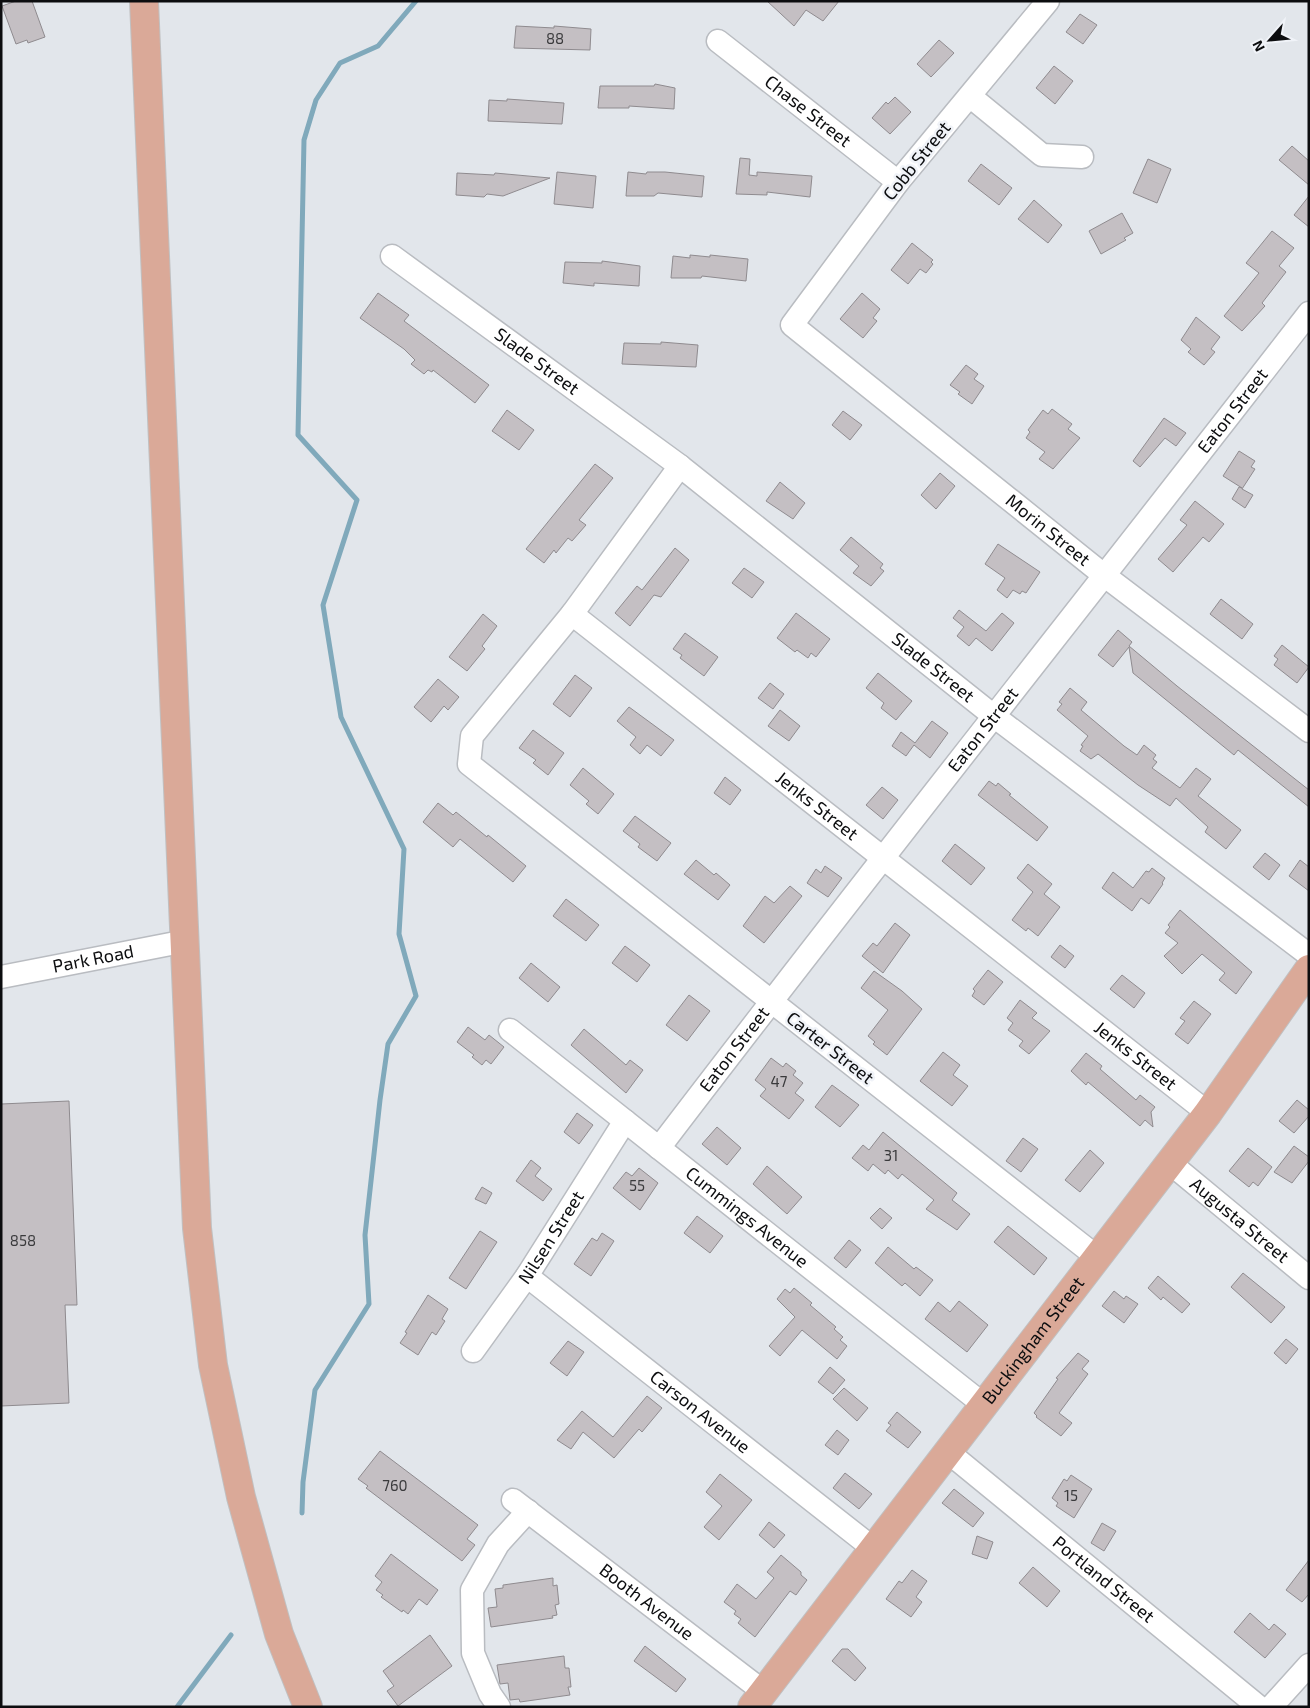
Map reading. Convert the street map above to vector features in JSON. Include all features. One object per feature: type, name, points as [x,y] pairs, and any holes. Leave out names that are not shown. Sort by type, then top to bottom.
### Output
[{"type":"main road","points":[[144,1],[197,1228],[213,1365],[243,1506],[279,1634],[308,1707]]},
{"type":"main road","name":"Buckingham Street","points":[[758,1699],[1208,1113],[1309,969]]},
{"type":"street","name":"Cobb Street","points":[[792,324],[898,182],[971,97],[1048,1]]},
{"type":"street","name":"Chase Street","points":[[718,41],[898,182]]},
{"type":"street","points":[[971,97],[1042,155],[1082,157]]},
{"type":"street","name":"Slade Street","points":[[392,256],[680,466],[995,717],[1309,955]]},
{"type":"street","name":"Eaton Street","points":[[659,1148],[770,1002],[884,860],[1309,313]]},
{"type":"street","name":"Morin Street","points":[[792,324],[1105,576],[1309,731]]},
{"type":"street","points":[[572,614],[680,466]]},
{"type":"street","name":"Carter Street","points":[[572,614],[472,736],[469,764],[1097,1258]]},
{"type":"street","name":"Jenks Street","points":[[572,614],[1208,1113]]},
{"type":"street","name":"Park Road","points":[[1,977],[186,941]]},
{"type":"street","name":"Cummings Avenue","points":[[510,1030],[984,1405]]},
{"type":"street","name":"Nilsen Street","points":[[473,1351],[527,1276],[625,1121]]},
{"type":"street","name":"Augusta Street","points":[[1170,1163],[1309,1278]]},
{"type":"street","name":"Carson Avenue","points":[[527,1276],[874,1549]]},
{"type":"street","name":"Portland Street","points":[[948,1452],[1259,1707]]},
{"type":"street","name":"Booth Avenue","points":[[499,1707],[490,1694],[473,1653],[472,1590],[521,1506],[758,1699]]},
{"type":"street","points":[[1271,1707],[1309,1665]]},
{"type":"building","points":[[16,1],[32,1],[45,37],[28,43],[27,40],[16,44],[2,6]]},
{"type":"building","points":[[767,1],[839,1],[823,21],[806,10],[794,26]]},
{"type":"building","points":[[1080,14],[1097,25],[1083,44],[1066,32]]},
{"type":"building","points":[[516,26],[554,28],[554,26],[591,29],[590,50],[514,48]]},
{"type":"building","points":[[939,40],[954,53],[931,77],[917,64]]},
{"type":"building","points":[[1054,66],[1073,81],[1055,104],[1036,88]]},
{"type":"building","points":[[655,84],[675,88],[674,109],[629,106],[629,108],[598,108],[600,86],[654,86]]},
{"type":"building","points":[[895,97],[911,112],[890,134],[872,118],[886,102],[888,104]]},
{"type":"building","points":[[507,99],[564,103],[562,124],[488,121],[489,100],[507,101]]},
{"type":"building","points":[[1292,146],[1309,161],[1309,185],[1279,160]]},
{"type":"building","points":[[740,158],[750,159],[749,175],[757,176],[757,172],[812,176],[810,197],[767,192],[767,195],[736,194]]},
{"type":"building","points":[[1148,159],[1171,169],[1157,203],[1133,193]]},
{"type":"building","points":[[981,164],[1012,188],[999,205],[968,181]]},
{"type":"building","points":[[557,172],[596,176],[593,208],[554,204]]},
{"type":"building","points":[[628,172],[646,174],[647,172],[665,172],[704,176],[702,197],[658,193],[654,196],[626,196]]},
{"type":"building","points":[[457,173],[494,175],[495,173],[550,178],[503,196],[487,194],[484,197],[456,195]]},
{"type":"building","points":[[1309,196],[1309,227],[1294,215]]},
{"type":"building","points":[[1034,200],[1062,225],[1048,243],[1018,219]]},
{"type":"building","points":[[1122,213],[1133,233],[1124,238],[1126,240],[1101,254],[1089,231]]},
{"type":"building","points":[[1272,231],[1294,248],[1279,266],[1286,272],[1262,303],[1265,306],[1242,331],[1224,316],[1259,273],[1246,263]]},
{"type":"building","points":[[912,243],[933,260],[931,262],[933,264],[926,273],[920,269],[908,284],[891,270]]},
{"type":"building","points":[[690,255],[748,259],[746,281],[702,276],[701,278],[671,278],[673,256],[690,258]]},
{"type":"building","points":[[602,261],[640,266],[639,286],[594,283],[594,286],[563,283],[565,262],[602,263]]},
{"type":"building","points":[[378,293],[409,315],[404,321],[489,385],[475,403],[433,370],[432,372],[428,370],[424,374],[411,364],[415,360],[404,349],[360,318]]},
{"type":"building","points":[[862,293],[880,309],[873,318],[877,321],[863,338],[840,319]]},
{"type":"building","points":[[1196,317],[1220,337],[1211,349],[1215,352],[1204,365],[1188,352],[1191,349],[1181,340]]},
{"type":"building","points":[[661,342],[698,345],[696,367],[622,364],[624,343],[661,344]]},
{"type":"building","points":[[966,365],[978,374],[974,379],[984,386],[972,404],[958,394],[960,392],[950,385]]},
{"type":"building","points":[[1052,409],[1072,424],[1068,429],[1080,438],[1053,469],[1039,459],[1045,452],[1026,438],[1030,432],[1028,430],[1043,410],[1048,414]]},
{"type":"building","points":[[507,410],[534,430],[519,450],[492,431]]},
{"type":"building","points":[[843,411],[862,425],[850,440],[832,425]]},
{"type":"building","points":[[1164,418],[1186,433],[1176,446],[1165,438],[1140,467],[1133,461]]},
{"type":"building","points":[[1239,451],[1255,461],[1251,467],[1255,469],[1242,489],[1253,495],[1245,508],[1232,499],[1239,487],[1242,488],[1223,476]]},
{"type":"building","points":[[595,464],[613,478],[579,520],[586,525],[572,541],[568,538],[556,553],[554,550],[544,563],[526,549]]},
{"type":"building","points":[[940,473],[955,486],[936,509],[921,495]]},
{"type":"building","points":[[780,482],[805,503],[793,519],[766,501]]},
{"type":"building","points":[[1195,501],[1224,524],[1209,542],[1203,537],[1173,572],[1158,559],[1187,525],[1180,520]]},
{"type":"building","points":[[851,537],[883,564],[880,568],[884,571],[871,586],[853,573],[859,566],[840,550]]},
{"type":"building","points":[[998,544],[1040,572],[1026,593],[1022,591],[1020,594],[1013,590],[1007,598],[997,590],[1005,578],[985,564]]},
{"type":"building","points":[[675,548],[689,560],[661,597],[654,595],[630,626],[615,613],[637,586],[642,590]]},
{"type":"building","points":[[744,568],[764,582],[752,598],[732,583]]},
{"type":"building","points":[[1221,599],[1253,624],[1242,639],[1210,614]]},
{"type":"building","points":[[959,610],[986,631],[1002,613],[1014,623],[992,651],[976,638],[969,646],[957,636],[964,627],[953,618]]},
{"type":"building","points":[[796,613],[830,639],[816,657],[811,653],[808,658],[797,650],[795,652],[777,638]]},
{"type":"building","points":[[483,614],[497,626],[482,646],[485,649],[467,671],[449,657]]},
{"type":"building","points":[[1118,630],[1132,642],[1129,646],[1309,790],[1309,807],[1238,750],[1234,755],[1133,673],[1129,647],[1113,667],[1098,655]]},
{"type":"building","points":[[685,633],[718,657],[704,676],[680,658],[682,655],[673,649]]},
{"type":"building","points":[[1282,645],[1309,667],[1297,683],[1274,665],[1278,659],[1274,656]]},
{"type":"building","points":[[878,673],[912,701],[896,720],[881,708],[884,703],[866,688]]},
{"type":"building","points":[[575,675],[592,688],[570,717],[553,704]]},
{"type":"building","points":[[438,679],[459,697],[448,710],[444,706],[431,722],[414,707]]},
{"type":"building","points":[[770,683],[784,694],[773,709],[758,698]]},
{"type":"building","points":[[1070,688],[1087,702],[1081,710],[1137,755],[1144,745],[1156,755],[1153,759],[1157,762],[1152,768],[1180,788],[1196,768],[1211,779],[1198,796],[1241,830],[1226,849],[1205,832],[1208,827],[1176,798],[1170,806],[1138,785],[1098,754],[1091,759],[1080,751],[1083,746],[1081,745],[1088,736],[1057,710],[1062,704],[1059,702]]},
{"type":"building","points":[[629,707],[674,740],[661,756],[647,745],[640,754],[630,745],[636,737],[617,721]]},
{"type":"building","points":[[780,710],[800,726],[789,741],[768,726]]},
{"type":"building","points":[[932,721],[948,733],[930,758],[914,745],[906,756],[892,746],[901,732],[915,743]]},
{"type":"building","points":[[533,730],[564,753],[548,775],[533,763],[536,760],[519,748]]},
{"type":"building","points":[[583,768],[614,794],[598,814],[586,804],[589,801],[570,785]]},
{"type":"building","points":[[725,777],[741,790],[730,805],[714,793]]},
{"type":"building","points":[[989,781],[996,786],[998,783],[1011,794],[1009,795],[1048,827],[1037,841],[978,795]]},
{"type":"building","points":[[882,787],[898,800],[883,819],[866,805]]},
{"type":"building","points":[[438,803],[453,815],[456,812],[526,866],[513,882],[460,839],[453,847],[423,822]]},
{"type":"building","points":[[635,816],[671,843],[657,861],[638,847],[640,844],[623,831]]},
{"type":"building","points":[[955,844],[985,868],[971,885],[942,861]]},
{"type":"building","points":[[1265,853],[1280,865],[1269,880],[1253,867]]},
{"type":"building","points":[[696,860],[730,885],[718,900],[684,874]]},
{"type":"building","points":[[1300,860],[1309,867],[1309,891],[1289,876]]},
{"type":"building","points":[[1028,864],[1052,884],[1044,894],[1060,907],[1038,936],[1028,928],[1026,931],[1012,920],[1033,892],[1017,878]]},
{"type":"building","points":[[825,866],[842,878],[828,897],[807,883],[816,869],[821,873]]},
{"type":"building","points":[[1152,868],[1165,878],[1163,884],[1149,904],[1141,898],[1132,911],[1102,888],[1113,872],[1133,888],[1146,871],[1149,872]]},
{"type":"building","points":[[790,886],[802,896],[764,943],[743,926],[765,896],[774,903]]},
{"type":"building","points":[[566,899],[599,925],[586,941],[553,916]]},
{"type":"building","points":[[1180,910],[1252,972],[1236,994],[1219,980],[1225,973],[1202,954],[1182,974],[1164,956],[1178,943],[1165,933],[1170,927],[1168,925]]},
{"type":"building","points":[[895,923],[910,935],[883,973],[862,956],[873,943],[877,946]]},
{"type":"building","points":[[1060,945],[1074,956],[1065,968],[1051,957]]},
{"type":"building","points":[[625,946],[650,965],[637,982],[612,963]]},
{"type":"building","points":[[531,963],[560,987],[548,1002],[519,978]]},
{"type":"building","points":[[988,970],[1003,982],[984,1005],[972,996],[975,991],[973,989]]},
{"type":"building","points":[[874,971],[902,991],[922,1009],[887,1055],[873,1044],[875,1042],[868,1036],[888,1010],[861,988]]},
{"type":"building","points":[[1122,975],[1145,993],[1134,1008],[1110,989]]},
{"type":"building","points":[[689,995],[710,1011],[687,1041],[666,1025]]},
{"type":"building","points":[[1020,1000],[1037,1013],[1032,1018],[1050,1031],[1029,1054],[1019,1046],[1023,1041],[1008,1030],[1013,1023],[1007,1018]]},
{"type":"building","points":[[1194,1001],[1211,1014],[1188,1044],[1175,1034],[1185,1021],[1180,1018]]},
{"type":"building","points":[[468,1027],[485,1040],[489,1035],[504,1047],[491,1064],[486,1060],[482,1065],[472,1057],[474,1055],[457,1042]]},
{"type":"building","points":[[584,1029],[626,1065],[630,1060],[643,1070],[626,1093],[571,1045]]},
{"type":"building","points":[[943,1052],[960,1065],[953,1075],[968,1086],[952,1106],[920,1081]]},
{"type":"building","points":[[1086,1053],[1102,1066],[1100,1069],[1136,1100],[1140,1095],[1155,1107],[1151,1112],[1153,1127],[1145,1120],[1140,1126],[1088,1082],[1086,1085],[1071,1071]]},
{"type":"building","points":[[771,1058],[783,1067],[786,1063],[796,1071],[793,1075],[803,1083],[795,1093],[804,1100],[789,1119],[760,1096],[766,1089],[755,1080]]},
{"type":"building","points":[[832,1085],[859,1105],[840,1127],[815,1107]]},
{"type":"building","points":[[1297,1100],[1309,1110],[1309,1116],[1294,1133],[1279,1121]]},
{"type":"building","points":[[69,1101],[77,1305],[65,1305],[69,1403],[1,1406],[1,1104]]},
{"type":"building","points":[[577,1113],[593,1125],[579,1144],[564,1132]]},
{"type":"building","points":[[717,1127],[741,1148],[727,1165],[702,1144]]},
{"type":"building","points":[[883,1132],[957,1193],[952,1200],[970,1214],[957,1230],[926,1209],[934,1200],[902,1174],[898,1179],[888,1170],[885,1174],[873,1164],[868,1171],[852,1158],[863,1145],[869,1150]]},
{"type":"building","points":[[1023,1138],[1038,1149],[1021,1172],[1006,1161]]},
{"type":"building","points":[[1294,1146],[1309,1157],[1309,1161],[1292,1183],[1274,1172]]},
{"type":"building","points":[[1248,1148],[1272,1167],[1258,1186],[1253,1182],[1249,1187],[1229,1171]]},
{"type":"building","points":[[1090,1150],[1104,1163],[1080,1192],[1065,1180]]},
{"type":"building","points":[[531,1160],[541,1168],[535,1176],[552,1189],[543,1201],[516,1181]]},
{"type":"building","points":[[767,1166],[802,1197],[787,1214],[753,1184]]},
{"type":"building","points":[[639,1168],[658,1183],[640,1210],[613,1188],[626,1172],[632,1176]]},
{"type":"building","points":[[482,1187],[492,1193],[486,1204],[475,1199]]},
{"type":"building","points":[[880,1208],[892,1218],[882,1229],[870,1218]]},
{"type":"building","points":[[697,1216],[723,1236],[710,1253],[684,1233]]},
{"type":"building","points":[[1008,1226],[1047,1258],[1034,1275],[994,1242]]},
{"type":"building","points":[[480,1231],[497,1242],[466,1289],[449,1278]]},
{"type":"building","points":[[602,1233],[614,1241],[591,1276],[574,1264],[592,1238],[597,1241]]},
{"type":"building","points":[[849,1240],[861,1250],[846,1268],[834,1258]]},
{"type":"building","points":[[888,1247],[914,1269],[916,1267],[933,1280],[920,1296],[905,1283],[902,1286],[875,1263]]},
{"type":"building","points":[[1243,1273],[1285,1307],[1271,1323],[1231,1287]]},
{"type":"building","points":[[1158,1276],[1190,1304],[1182,1313],[1163,1297],[1161,1300],[1148,1288]]},
{"type":"building","points":[[794,1288],[812,1303],[810,1305],[836,1327],[834,1329],[843,1337],[840,1340],[847,1346],[837,1359],[802,1330],[780,1356],[769,1346],[795,1317],[777,1299],[785,1289],[790,1293]]},
{"type":"building","points":[[1114,1291],[1124,1299],[1126,1296],[1138,1304],[1124,1323],[1102,1306]]},
{"type":"building","points":[[428,1295],[448,1309],[442,1319],[445,1321],[436,1335],[432,1332],[418,1355],[400,1343]]},
{"type":"building","points":[[959,1301],[988,1325],[967,1352],[925,1319],[938,1302],[950,1312]]},
{"type":"building","points":[[1286,1339],[1298,1349],[1286,1364],[1274,1353]]},
{"type":"building","points":[[568,1341],[584,1352],[567,1376],[550,1363]]},
{"type":"building","points":[[1078,1353],[1089,1361],[1082,1369],[1088,1374],[1059,1413],[1072,1423],[1061,1436],[1036,1417],[1034,1413],[1058,1379],[1056,1378]]},
{"type":"building","points":[[830,1367],[845,1380],[833,1394],[818,1382]]},
{"type":"building","points":[[844,1388],[868,1408],[857,1421],[833,1399]]},
{"type":"building","points":[[647,1396],[662,1408],[642,1432],[639,1429],[614,1458],[583,1432],[571,1449],[557,1440],[582,1411],[613,1437]]},
{"type":"building","points":[[897,1412],[921,1432],[908,1448],[886,1431],[891,1425],[888,1423]]},
{"type":"building","points":[[837,1430],[849,1440],[838,1455],[825,1445]]},
{"type":"building","points":[[380,1451],[478,1525],[467,1539],[475,1545],[462,1561],[366,1488],[368,1486],[358,1479]]},
{"type":"building","points":[[845,1473],[872,1494],[859,1509],[833,1488]]},
{"type":"building","points":[[720,1474],[752,1500],[719,1540],[704,1527],[722,1506],[706,1492]]},
{"type":"building","points":[[1071,1475],[1092,1489],[1074,1518],[1056,1506],[1058,1503],[1052,1498],[1064,1479],[1067,1481]]},
{"type":"building","points":[[954,1489],[984,1513],[973,1527],[942,1503]]},
{"type":"building","points":[[769,1522],[785,1535],[774,1548],[759,1535]]},
{"type":"building","points":[[1102,1523],[1116,1531],[1104,1551],[1091,1543]]},
{"type":"building","points":[[977,1536],[993,1542],[987,1559],[972,1554]]},
{"type":"building","points":[[391,1554],[438,1590],[427,1605],[419,1599],[408,1614],[403,1610],[402,1612],[381,1597],[383,1595],[376,1590],[382,1582],[375,1576]]},
{"type":"building","points":[[781,1555],[801,1572],[801,1575],[807,1580],[796,1595],[790,1591],[755,1637],[738,1623],[741,1619],[734,1614],[736,1611],[724,1602],[737,1584],[756,1599],[774,1578],[767,1572]]},
{"type":"building","points":[[1309,1560],[1309,1594],[1302,1602],[1286,1590]]},
{"type":"building","points":[[1033,1567],[1060,1591],[1047,1607],[1019,1583]]},
{"type":"building","points":[[912,1570],[927,1581],[916,1597],[922,1602],[911,1617],[886,1599],[899,1581],[902,1583]]},
{"type":"building","points":[[553,1578],[553,1586],[557,1585],[559,1604],[555,1605],[557,1615],[552,1616],[553,1618],[491,1627],[488,1608],[497,1607],[495,1589],[503,1588],[503,1585]]},
{"type":"building","points":[[1250,1613],[1269,1630],[1274,1624],[1286,1634],[1265,1658],[1234,1632]]},
{"type":"building","points":[[430,1635],[452,1666],[398,1706],[387,1691],[394,1686],[383,1671]]},
{"type":"building","points":[[645,1646],[686,1679],[676,1692],[634,1661]]},
{"type":"building","points":[[842,1649],[848,1649],[866,1668],[855,1681],[832,1661]]},
{"type":"building","points":[[564,1656],[565,1668],[569,1668],[571,1687],[568,1687],[570,1695],[520,1702],[519,1699],[510,1700],[508,1683],[500,1684],[497,1665]]},
{"type":"waterway","points":[[302,1513],[303,1482],[315,1390],[369,1304],[365,1235],[388,1044],[416,996],[399,934],[404,849],[341,717],[323,605],[357,500],[298,435],[304,140],[316,100],[340,63],[378,46],[416,1]]},
{"type":"waterway","points":[[177,1707],[231,1635]]}]
